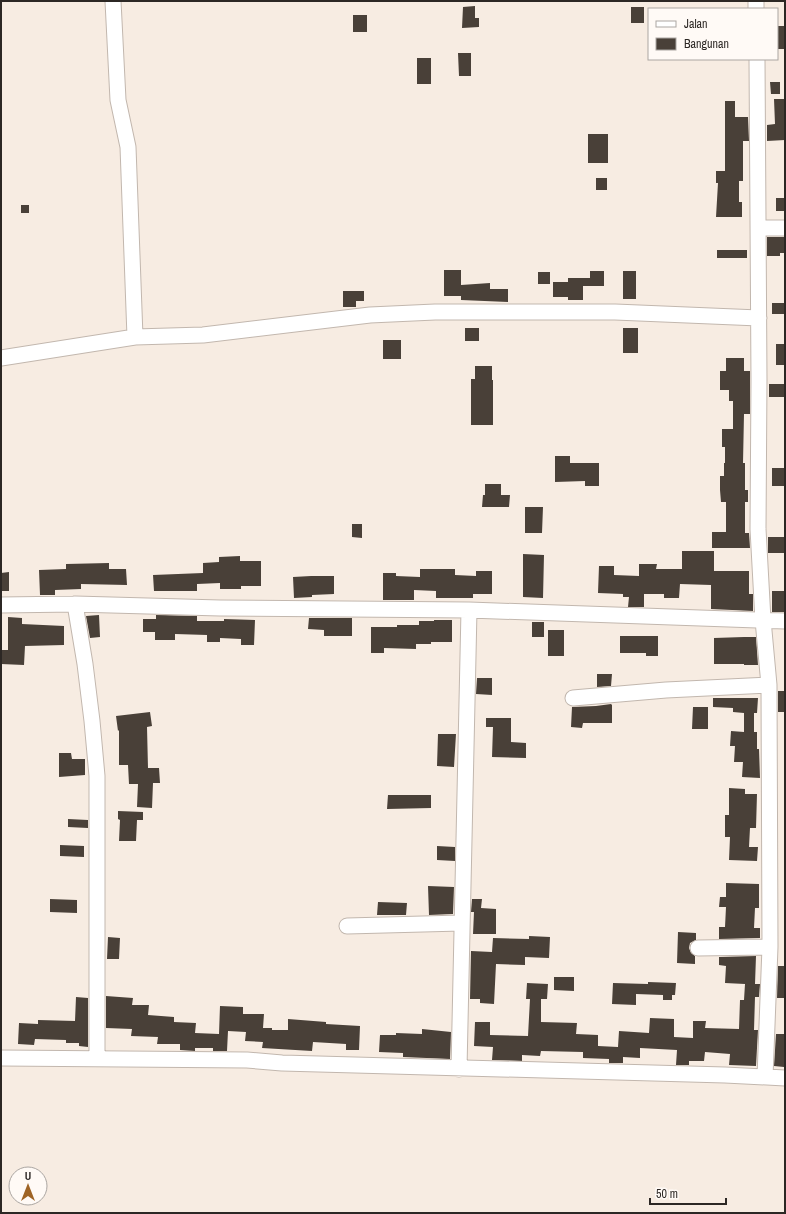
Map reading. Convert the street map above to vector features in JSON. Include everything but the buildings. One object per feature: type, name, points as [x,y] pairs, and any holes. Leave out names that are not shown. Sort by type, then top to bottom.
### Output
[{"type":"street","points":[[113,1],[118,100],[128,147],[135,337]]},
{"type":"street","points":[[757,60],[759,318],[758,529],[763,620],[769,685],[770,947],[765,1077]]},
{"type":"street","points":[[758,228],[785,228]]},
{"type":"street","points":[[1,358],[135,337],[203,335],[334,318],[370,315],[435,312],[615,312],[759,318]]},
{"type":"street","points":[[1,606],[75,604],[212,608],[469,610],[785,621]]},
{"type":"street","points":[[75,604],[85,664],[97,776],[97,1059]]},
{"type":"street","points":[[459,1069],[469,610]]},
{"type":"street","points":[[573,698],[666,690],[769,685]]},
{"type":"street","points":[[347,926],[462,923]]},
{"type":"street","points":[[698,948],[770,947]]},
{"type":"street","points":[[1,1058],[247,1060],[282,1063],[459,1069],[725,1075],[785,1078]]}]
